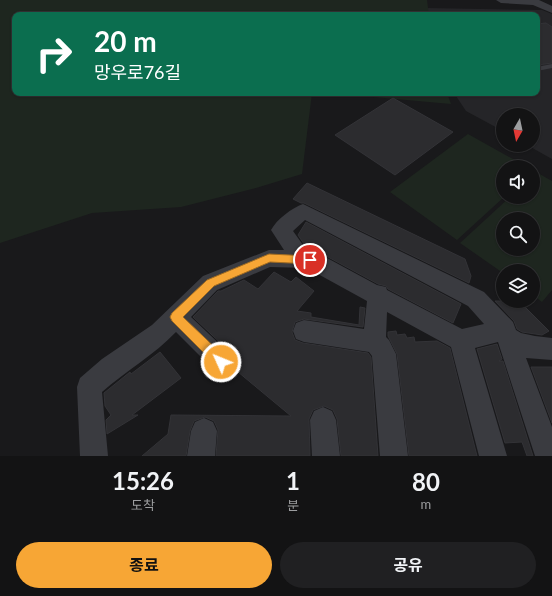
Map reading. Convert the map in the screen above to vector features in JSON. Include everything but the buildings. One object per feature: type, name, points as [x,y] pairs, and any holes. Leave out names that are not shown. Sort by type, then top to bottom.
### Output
[{"type":"street","points":[[501,0],[535,2],[552,10]]},
{"type":"street","points":[[507,334],[461,340],[378,294],[310,260],[296,251],[281,230],[303,210],[476,299],[507,334],[519,344],[530,347],[552,349]]},
{"type":"street","points":[[94,456],[89,387],[160,333],[210,283],[269,258],[310,260]]},
{"type":"street","points":[[374,342],[378,294]]},
{"type":"street","points":[[176,317],[221,362]]},
{"type":"street","points":[[304,331],[374,342],[381,348],[384,354],[394,456]]},
{"type":"street","points":[[507,334],[549,456]]},
{"type":"street","points":[[461,340],[493,456]]},
{"type":"street","points":[[324,420],[326,456]]},
{"type":"lane","points":[[540,68],[552,66]]},
{"type":"shaded area","points":[[0,0],[427,0],[429,12],[12,12],[12,96],[312,96],[302,174],[256,188],[181,207],[92,213],[0,243]]},
{"type":"shaded area","points":[[425,8],[542,10],[552,14],[552,159],[540,152],[540,108],[496,108],[496,127],[466,111],[456,96],[540,96],[540,12],[426,12]]},
{"type":"shaded area","points":[[362,96],[448,96],[451,104]]},
{"type":"shaded area","points":[[468,134],[496,150],[496,152],[500,152],[514,160],[496,160],[496,204],[457,240],[390,192]]},
{"type":"shaded area","points":[[540,174],[552,181],[552,290],[542,302],[540,300],[540,264],[496,264],[496,268],[460,243],[502,204],[540,204]]},
{"type":"route","points":[[221,362],[176,317],[210,283],[269,258],[310,260]]}]
